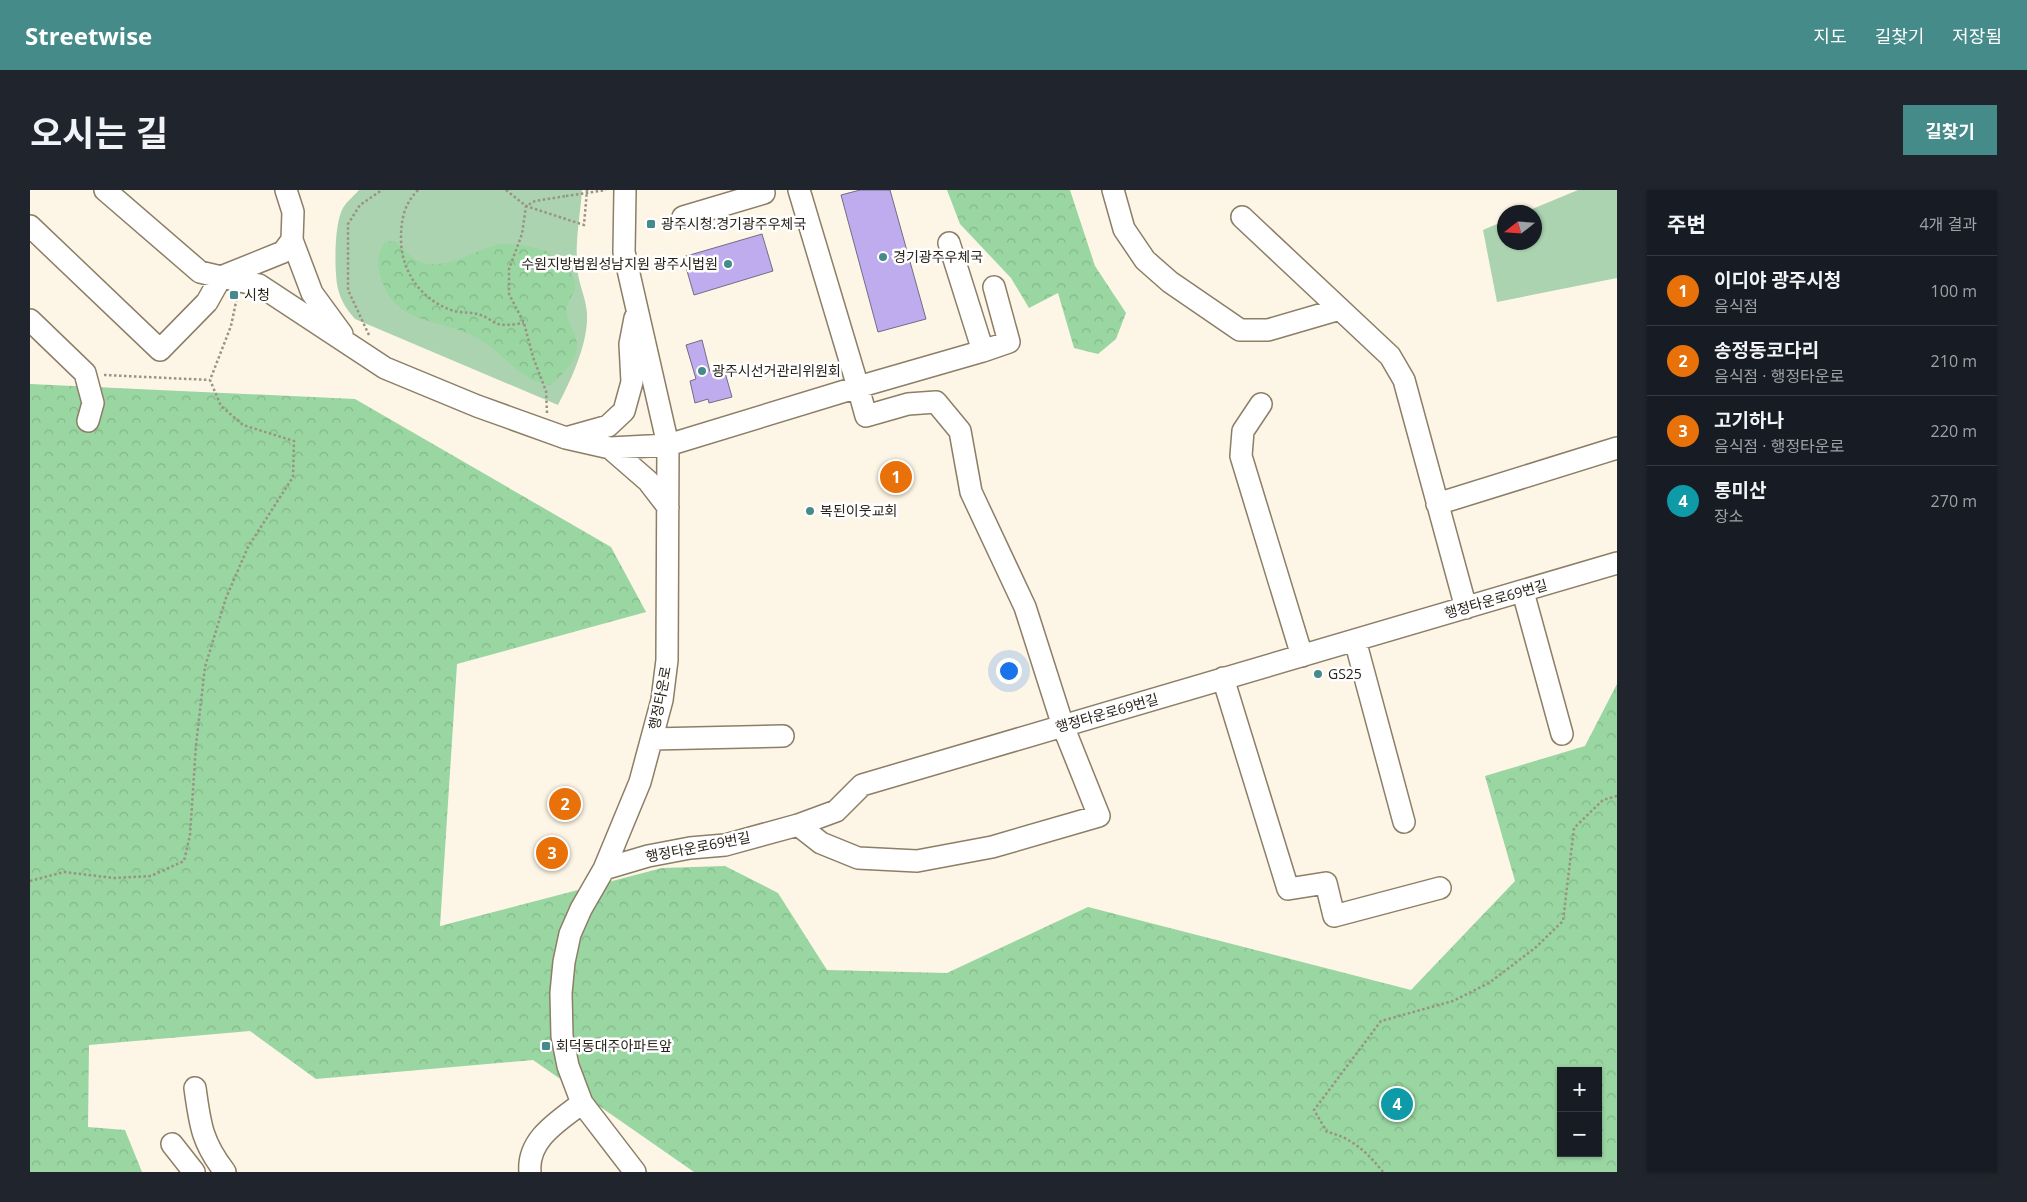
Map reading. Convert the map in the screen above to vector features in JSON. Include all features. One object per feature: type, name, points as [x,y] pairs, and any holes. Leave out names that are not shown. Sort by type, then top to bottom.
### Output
[{"type":"street","points":[[105,190],[200,272],[259,285],[360,341]]},
{"type":"street","points":[[286,190],[293,212],[292,240],[312,293],[384,368],[477,406],[557,435],[610,448],[668,445],[1009,342],[994,287]]},
{"type":"street","points":[[613,190],[624,223]]},
{"type":"street","name":"행정타운로","points":[[625,190],[624,252],[668,445],[667,660],[662,700],[640,782],[604,868],[580,909],[570,934],[564,962],[562,1036],[568,1066],[582,1103],[636,1172]]},
{"type":"street","points":[[624,223],[630,190]]},
{"type":"street","points":[[798,825],[821,843],[858,858],[916,861],[992,847],[1099,816],[1063,726],[1025,607],[971,492],[960,431],[936,402],[908,404],[866,416],[799,190]]},
{"type":"street","points":[[1113,190],[1124,229],[1145,260],[1170,282],[1240,330],[1268,330],[1340,309]]},
{"type":"street","points":[[683,217],[711,199],[764,193]]},
{"type":"street","points":[[1242,217],[1390,356],[1404,380],[1466,608]]},
{"type":"street","points":[[30,226],[160,350],[231,279],[283,252],[292,240]]},
{"type":"street","points":[[949,243],[983,351]]},
{"type":"street","points":[[557,435],[608,426],[624,410],[632,382],[630,344],[636,308]]},
{"type":"street","points":[[30,320],[84,373],[93,403],[88,421]]},
{"type":"street","points":[[1261,404],[1243,431],[1241,456],[1302,656]]},
{"type":"street","points":[[610,448],[648,481],[668,506]]},
{"type":"street","points":[[1438,504],[1617,448]]},
{"type":"street","name":"행정타운로69번길","points":[[604,868],[648,856],[690,848],[725,845],[798,825],[836,812],[862,785],[1617,563]]},
{"type":"street","points":[[1523,592],[1562,734]]},
{"type":"street","points":[[1355,640],[1404,822]]},
{"type":"street","points":[[1223,678],[1288,889],[1326,883],[1334,916],[1440,888]]},
{"type":"street","points":[[652,739],[783,736]]},
{"type":"street","points":[[195,1088],[200,1128],[209,1152],[225,1172]]},
{"type":"street","points":[[530,1172],[534,1148],[543,1135],[582,1103]]},
{"type":"street","points":[[172,1144],[194,1172]]},
{"type":"path","points":[[360,341],[348,290],[348,224],[360,205],[382,190]]},
{"type":"path","points":[[418,190],[410,198],[402,217],[401,235],[401,253],[415,284],[432,300],[455,311],[481,315],[497,324],[524,323]]},
{"type":"path","points":[[506,190],[526,206],[584,225],[587,190]]},
{"type":"path","points":[[526,206],[535,201],[606,190]]},
{"type":"path","points":[[526,206],[522,234],[509,269],[508,284],[513,305],[524,323],[533,357],[546,391],[557,435]]},
{"type":"path","points":[[30,881],[64,872],[114,878],[151,876],[184,861],[190,834],[196,744],[206,668],[226,598],[248,547],[293,477],[294,441],[243,424],[221,406],[210,380],[231,326],[231,279]]},
{"type":"path","points":[[84,373],[131,378],[210,380]]},
{"type":"path","points":[[1383,1172],[1373,1160],[1343,1136],[1327,1132],[1314,1110],[1381,1021],[1453,1001],[1489,982],[1535,948],[1563,921],[1574,828],[1603,800],[1617,796]]},
{"type":"green space","points":[[359,190],[582,190],[577,264],[587,310],[587,326],[578,362],[558,405],[355,319],[345,305],[338,289],[336,248],[340,215],[345,205]]},
{"type":"green space","points":[[947,190],[1070,190],[1095,266],[1126,313],[1116,339],[1098,354],[1074,348],[1058,293],[1029,308],[1011,278],[960,224]]},
{"type":"green space","points":[[1578,190],[1617,190],[1617,278],[1497,302],[1483,230],[1497,224],[1497,250],[1542,250],[1542,205]]},
{"type":"green space","points":[[395,241],[415,259],[427,264],[447,262],[502,244],[522,245],[549,252],[560,271],[571,273],[575,285],[567,309],[568,321],[575,335],[577,346],[570,365],[551,385],[540,383],[521,373],[479,339],[465,332],[407,312],[396,304],[386,291],[379,270],[378,258],[382,246],[385,242]]},
{"type":"green space","points":[[30,384],[355,399],[611,547],[646,612],[457,664],[440,926],[662,868],[725,866],[778,893],[827,970],[947,973],[1088,907],[1411,990],[1515,881],[1485,776],[1585,746],[1617,684],[1617,1172],[694,1172],[533,1060],[316,1079],[250,1031],[89,1045],[88,1127],[125,1130],[142,1172],[30,1172]]},
{"type":"building","name":"경기광주우체국","points":[[860,190],[890,190],[926,319],[878,332],[841,195]]},
{"type":"building","name":"수원지방법원성남지원 광주시법원","points":[[762,234],[773,271],[694,295],[683,257]]},
{"type":"building","name":"광주시선거관리위원회","points":[[702,340],[710,372],[724,369],[732,397],[709,403],[708,399],[695,403],[690,381],[696,379],[686,345]]},
{"type":"place","name":"광주시청.경기광주우체국","points":[[651,224]]},
{"type":"place","name":"경기광주우체국","points":[[883,257]]},
{"type":"place","name":"수원지방법원성남지원 광주시법원","points":[[728,264]]},
{"type":"place","name":"시청","points":[[234,295]]},
{"type":"place","name":"광주시선거관리위원회","points":[[702,371]]},
{"type":"place","name":"이디야 광주시청","points":[[896,477]]},
{"type":"place","name":"복된이웃교회","points":[[810,511]]},
{"type":"place","name":"GS25","points":[[1318,674]]},
{"type":"place","name":"송정동코다리","points":[[565,804]]},
{"type":"place","name":"고기하나","points":[[552,853]]},
{"type":"place","name":"회덕동대주아파트앞","points":[[546,1046]]},
{"type":"place","name":"통미산","points":[[1397,1104]]}]
